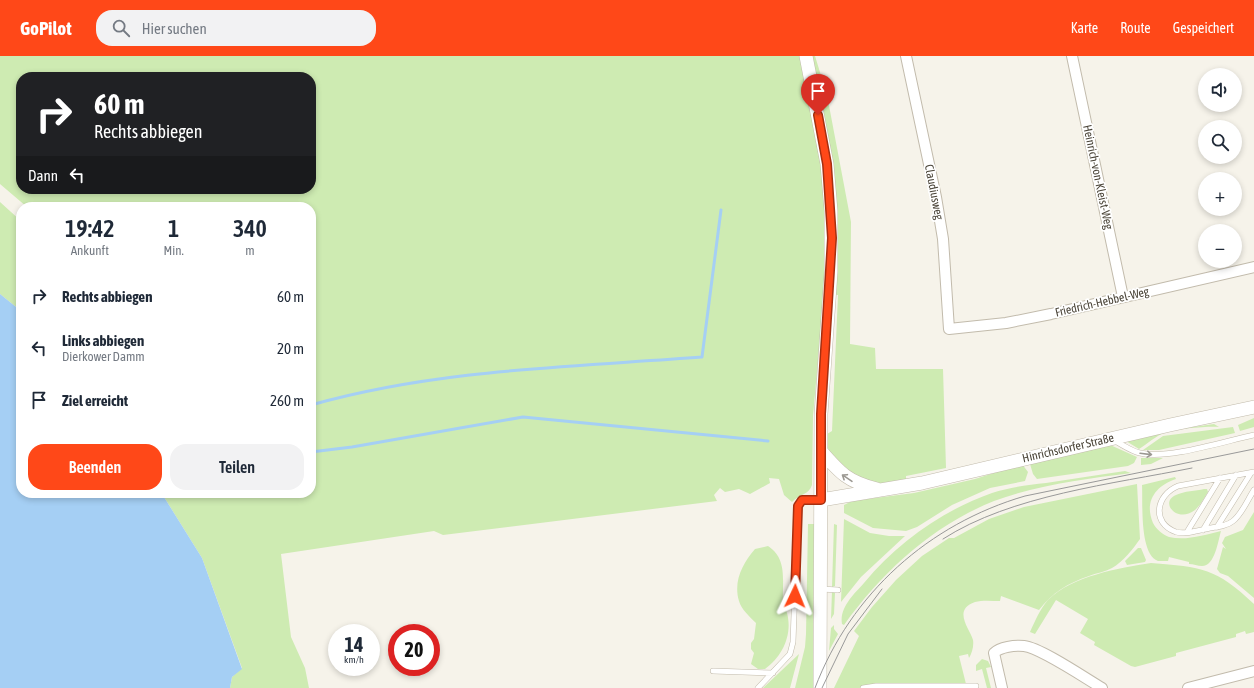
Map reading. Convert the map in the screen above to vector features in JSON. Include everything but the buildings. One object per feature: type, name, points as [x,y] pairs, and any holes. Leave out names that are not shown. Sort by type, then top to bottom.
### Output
[{"type":"street","points":[[806,56],[827,164],[832,211],[831,272],[826,334],[821,451],[820,688]]},
{"type":"street","name":"Claudiusweg","points":[[906,56],[938,204],[943,239],[949,329]]},
{"type":"street","name":"Heinrich-von-Kleist-Weg","points":[[1072,56],[1124,297]]},
{"type":"street","name":"Friedrich-Hebbel-Weg","points":[[949,329],[1006,323],[1254,267]]},
{"type":"street","name":"Hinrichsdorfer Straße","points":[[821,500],[922,483],[1254,407]]},
{"type":"street","name":"Hinrichsdorfer Straße","points":[[821,451],[838,471],[856,483],[883,490]]},
{"type":"street","points":[[1002,688],[994,653],[1001,649],[1024,646],[1040,652],[1102,688]]},
{"type":"street","points":[[1188,688],[1254,671]]},
{"type":"lane","points":[[1110,439],[1138,453],[1151,455],[1178,452],[1254,435]]},
{"type":"lane","points":[[1252,472],[1178,486],[1168,490],[1162,498],[1159,509],[1162,519],[1168,527],[1177,532],[1203,530],[1217,527],[1235,520],[1254,490]]},
{"type":"lane","points":[[1217,527],[1252,472]]},
{"type":"lane","points":[[1203,530],[1236,476]]},
{"type":"lane","points":[[1187,532],[1220,478]]},
{"type":"lane","points":[[758,688],[790,654],[794,642],[798,506],[802,500],[821,500]]},
{"type":"lane","points":[[821,589],[838,590]]},
{"type":"lane","points":[[713,671],[772,673]]},
{"type":"lane","points":[[863,688],[876,686],[976,686]]},
{"type":"green space","points":[[0,56],[815,56],[827,95],[851,222],[850,344],[875,348],[876,369],[943,369],[946,468],[906,476],[906,481],[873,485],[861,483],[833,459],[828,448],[827,434],[832,431],[838,295],[824,294],[813,416],[812,485],[806,493],[792,502],[784,495],[779,479],[769,478],[770,483],[750,494],[739,489],[725,492],[720,488],[714,495],[717,501],[443,535],[434,531],[281,554],[291,637],[305,668],[309,688],[230,688],[232,677],[242,668],[202,558],[165,498],[316,498],[316,202],[21,202],[0,184]]},
{"type":"green space","points":[[0,202],[16,216],[16,307],[0,294]]},
{"type":"green space","points":[[1254,418],[1254,427],[1240,431],[1238,425]]},
{"type":"green space","points":[[1214,424],[1219,427],[1192,428],[1163,433],[1139,449],[1126,441],[1165,431]]},
{"type":"green space","points":[[1233,427],[1235,433],[1159,450],[1143,450],[1163,436]]},
{"type":"green space","points":[[1108,444],[1137,457],[1134,463],[1128,466],[1037,479],[1033,474],[1030,464]]},
{"type":"green space","points":[[1141,458],[1163,458],[1151,464],[1141,465]]},
{"type":"green space","points":[[1022,464],[1028,472],[1025,481],[990,488],[952,505],[917,527],[906,531],[873,528],[844,513],[844,505],[852,501],[914,493],[975,479]]},
{"type":"green space","points":[[1125,471],[1131,473],[1079,480],[1010,495],[971,511],[950,523],[910,552],[875,586],[844,625],[842,624],[843,612],[848,602],[877,568],[906,541],[939,518],[974,500],[1006,489]]},
{"type":"green space","points":[[1175,477],[1176,479],[1162,486],[1153,496],[1150,508],[1153,523],[1162,533],[1169,537],[1175,538],[1195,537],[1221,531],[1213,558],[1206,565],[1202,566],[1189,564],[1189,562],[1169,557],[1168,561],[1158,561],[1152,556],[1148,549],[1143,527],[1142,485]]},
{"type":"green space","points":[[1137,484],[1140,539],[1128,555],[1116,565],[1067,585],[1049,598],[1039,610],[1001,596],[1000,601],[975,602],[968,605],[963,615],[973,640],[972,649],[969,658],[968,654],[959,656],[967,688],[834,688],[859,636],[854,631],[872,607],[896,580],[922,556],[949,538],[954,538],[989,519],[1024,507]]},
{"type":"green space","points":[[1207,489],[1208,492],[1197,508],[1188,514],[1182,515],[1172,510],[1170,507],[1169,502],[1171,498],[1176,495]]},
{"type":"green space","points":[[1254,512],[1254,598],[1228,576],[1220,573],[1217,569],[1223,547],[1226,549],[1222,543],[1225,537],[1243,530]]},
{"type":"green space","points":[[844,519],[870,533],[889,536],[905,536],[861,577],[841,602]]},
{"type":"green space","points":[[808,524],[814,524],[813,688],[795,688],[805,647]]},
{"type":"green space","points":[[834,524],[837,525],[835,586],[832,587]]},
{"type":"green space","points":[[768,546],[779,557],[783,571],[783,604],[787,613],[788,629],[785,645],[781,652],[765,669],[758,669],[751,664],[754,653],[751,649],[751,643],[754,639],[756,623],[746,613],[740,604],[737,594],[737,586],[743,566],[751,554],[755,549]]},
{"type":"green space","points":[[1138,548],[1141,548],[1146,560],[1145,562],[1127,565],[1125,561]]},
{"type":"green space","points":[[1151,563],[1196,568],[1218,576],[1229,583],[1254,604],[1254,632],[1246,634],[1245,631],[1236,634],[1236,637],[1176,653],[1176,656],[1135,667],[1094,645],[1095,642],[1080,633],[1088,619],[1056,600],[1035,634],[1030,632],[1040,611],[1048,600],[1070,585],[1096,574]]},
{"type":"green space","points":[[832,591],[835,593],[834,614],[831,619]]},
{"type":"green space","points":[[834,625],[834,629],[838,634],[829,651],[831,628]]},
{"type":"green space","points":[[799,654],[790,688],[763,688]]},
{"type":"green space","points":[[982,659],[988,661],[991,667],[986,668],[991,688],[987,688],[982,669],[976,671],[976,665]]},
{"type":"water","points":[[0,294],[16,307],[16,498],[165,498],[202,558],[242,669],[232,677],[230,688],[0,688]]},
{"type":"waterway","points":[[316,404],[359,393],[407,384],[505,371],[702,357],[721,210]]},
{"type":"waterway","points":[[316,451],[352,447],[523,417],[768,441]]},
{"type":"tram line","points":[[815,688],[830,654],[850,622],[872,593],[898,567],[926,544],[957,524],[990,508],[1025,496],[1254,449]]},
{"type":"tram line","points":[[943,539],[970,524],[1031,501],[1096,486],[1192,468]]},
{"type":"tram line","points":[[822,688],[848,634],[882,589]]},
{"type":"route","points":[[795,596],[798,506],[802,500],[821,500],[821,414],[831,272],[832,211],[827,164],[818,115]]}]
